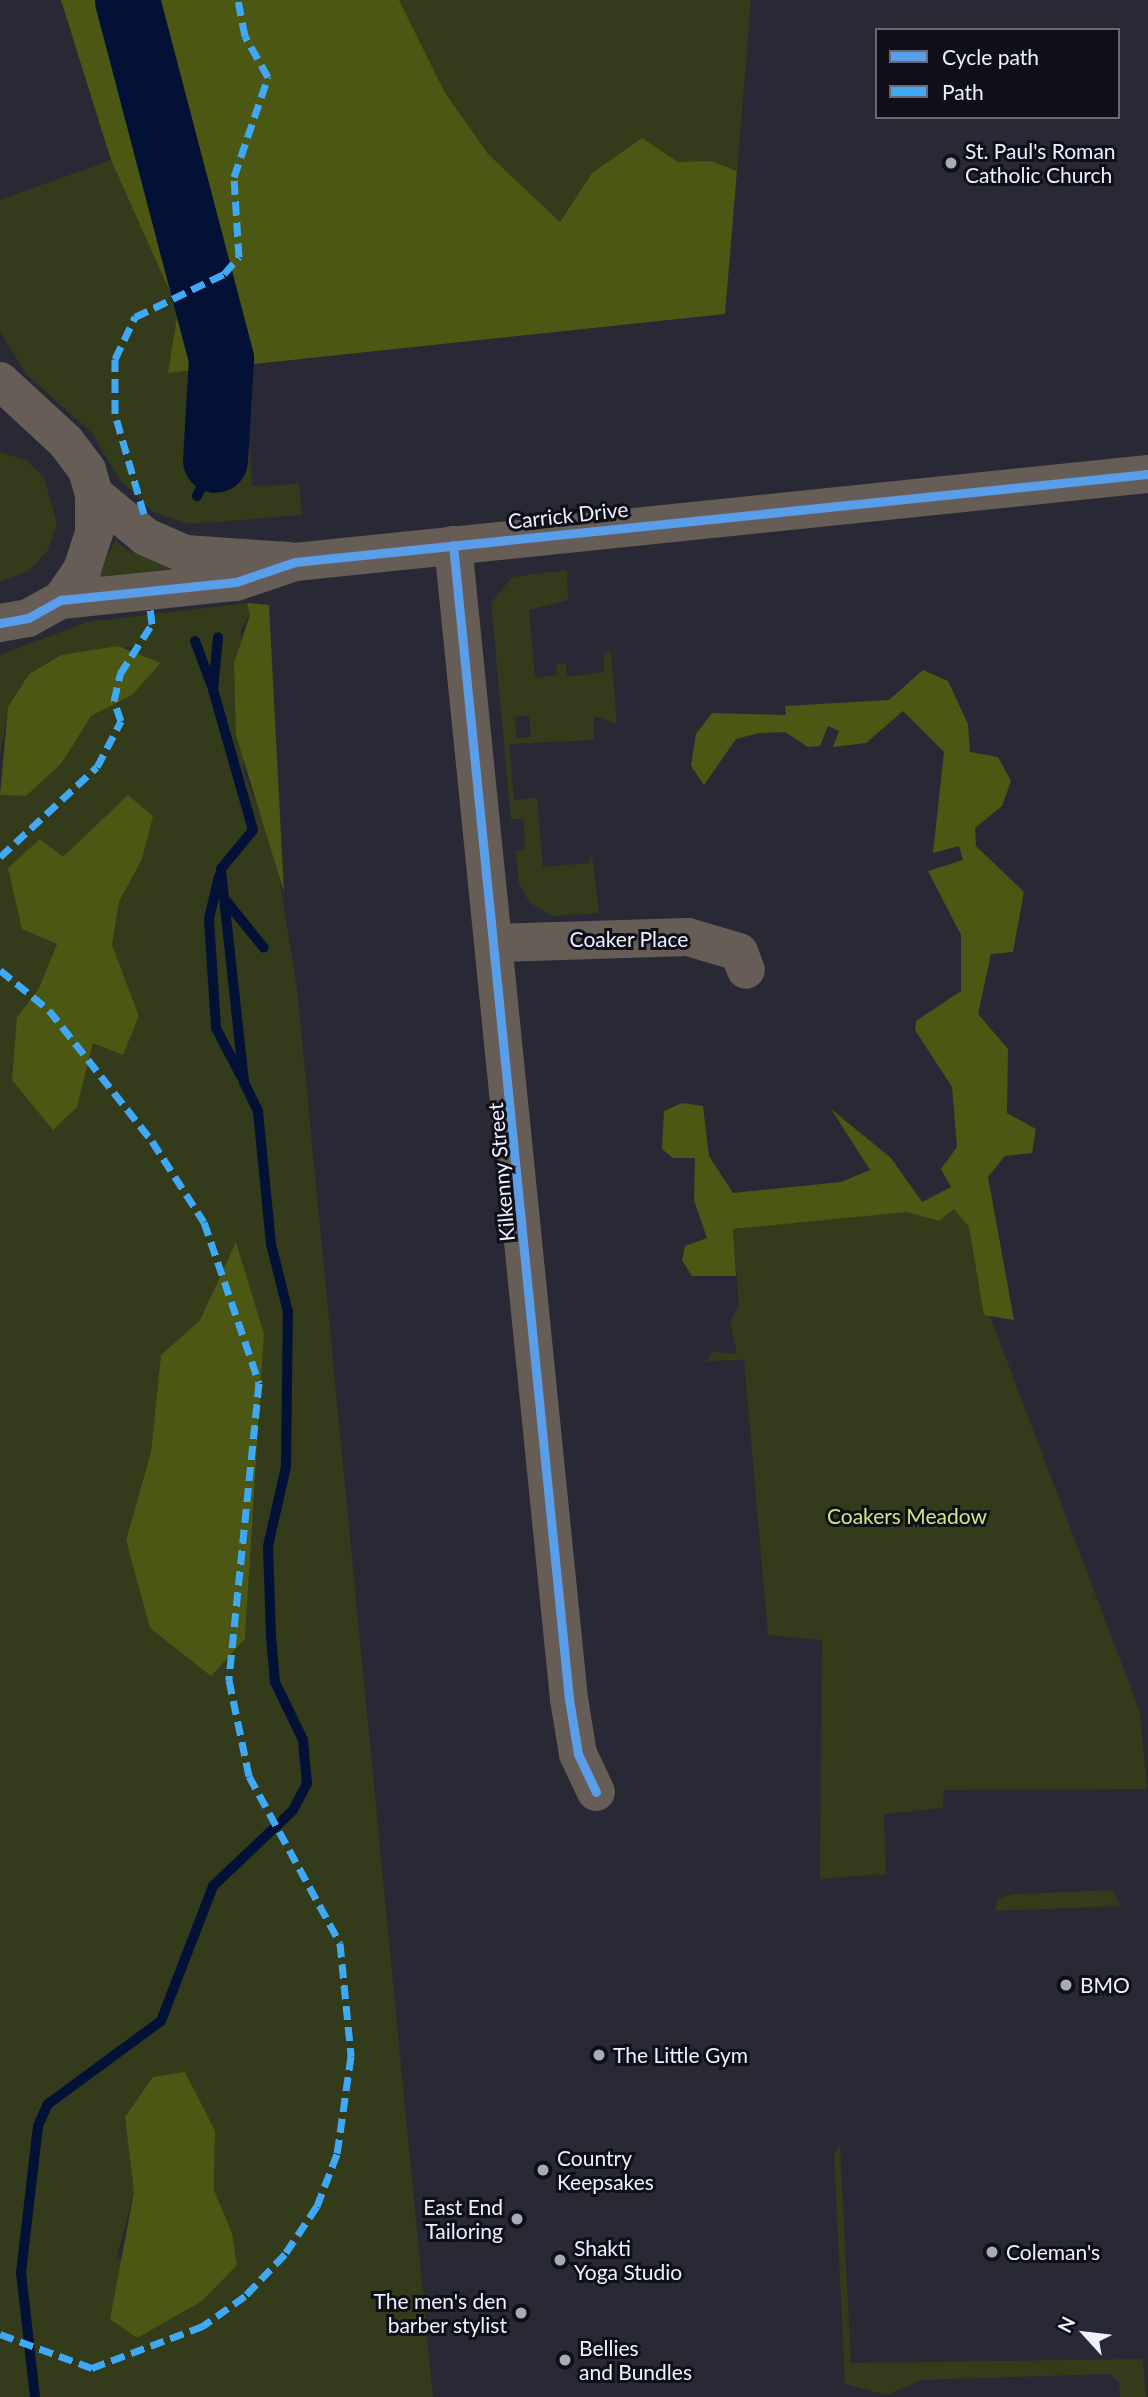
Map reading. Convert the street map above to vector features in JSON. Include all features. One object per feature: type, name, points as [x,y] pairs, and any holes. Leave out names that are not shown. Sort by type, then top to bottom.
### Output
[{"type":"street","name":"Carrick Drive","points":[[0,381],[13,410],[66,442],[87,470],[94,494],[94,533],[82,570],[61,600]]},
{"type":"street","name":"Carrick Drive","points":[[94,494],[146,537],[185,554],[295,562],[1148,474]]},
{"type":"street","name":"Kilkenny Street","points":[[453,545],[496,943],[569,1699],[578,1754],[596,1792]]},
{"type":"street","name":"Carrick Drive","points":[[0,623],[29,618],[61,600],[236,582],[295,562]]},
{"type":"street","name":"Coaker Place","points":[[496,943],[688,937],[739,952],[746,970]]},
{"type":"green space","points":[[61,0],[399,0],[444,91],[488,154],[560,222],[592,173],[642,138],[678,162],[711,161],[737,171],[725,314],[168,373],[178,310],[111,160]]},
{"type":"green space","points":[[399,0],[751,0],[737,171],[711,161],[592,173],[560,222],[488,154],[444,91]]},
{"type":"green space","points":[[111,160],[178,310],[168,373],[244,365],[252,486],[299,484],[302,515],[189,524],[153,512],[120,480],[92,433],[27,375],[0,332],[0,200]]},
{"type":"green space","points":[[0,452],[26,460],[44,477],[57,524],[48,550],[29,571],[0,582]]},
{"type":"green space","points":[[115,540],[128,550],[171,569],[98,577]]},
{"type":"green space","points":[[567,570],[568,600],[529,610],[535,678],[557,675],[556,665],[566,664],[567,677],[604,672],[604,653],[611,652],[617,724],[594,716],[594,740],[509,744],[514,800],[537,798],[543,867],[588,863],[592,854],[599,913],[552,916],[530,903],[519,884],[516,851],[525,850],[524,819],[511,819],[491,603],[512,577]],"holes":[[[529,716],[531,737],[516,738],[515,717]]]},
{"type":"green space","points":[[247,603],[250,615],[241,629],[244,772],[275,852],[297,988],[433,2397],[0,2397],[0,795],[26,796],[62,763],[91,716],[132,695],[161,663],[135,657],[131,647],[60,655],[29,674],[8,707],[0,756],[0,655],[87,622]],"holes":[[[142,859],[119,902],[112,946],[139,1016],[93,1043],[77,1107],[17,1017],[39,988],[57,944]],[[236,1243],[264,1334],[245,1638],[126,1540],[151,1452],[161,1355],[200,1320]],[[215,2131],[214,2190],[232,2233],[116,2260],[134,2192]]]},
{"type":"green space","points":[[247,603],[269,605],[284,892],[236,735],[234,663],[250,615]]},
{"type":"green space","points":[[118,646],[161,663],[132,695],[91,716],[62,763],[26,796],[0,795],[8,707],[29,674],[61,655]]},
{"type":"green space","points":[[923,670],[948,681],[968,724],[970,752],[998,757],[1011,781],[1002,806],[975,828],[976,846],[1024,892],[1013,952],[991,954],[978,1014],[1008,1049],[1007,1113],[1036,1129],[1032,1153],[1005,1156],[988,1177],[1014,1320],[984,1315],[969,1227],[954,1209],[939,1221],[907,1212],[733,1229],[736,1276],[692,1276],[682,1260],[685,1246],[707,1238],[694,1200],[695,1158],[673,1158],[662,1149],[664,1111],[682,1103],[703,1106],[709,1156],[733,1193],[841,1182],[870,1170],[831,1109],[891,1158],[922,1202],[951,1187],[941,1169],[957,1147],[952,1087],[915,1030],[916,1021],[961,991],[961,935],[928,871],[963,860],[959,846],[933,853],[944,752],[903,711],[866,743],[833,747],[839,731],[828,726],[820,746],[808,747],[785,732],[759,733],[736,739],[704,785],[691,766],[696,734],[712,713],[786,715],[785,706],[889,700]]},
{"type":"green space","points":[[128,795],[153,816],[142,859],[119,902],[112,945],[139,1016],[123,1055],[93,1043],[77,1107],[53,1130],[12,1080],[17,1017],[39,988],[57,944],[22,929],[8,868],[40,839],[63,857]]},
{"type":"green space","name":"Coakers Meadow","points":[[990,1203],[990,1316],[1140,1712],[1147,1789],[944,1790],[943,1808],[884,1814],[886,1874],[820,1879],[822,1640],[768,1635],[744,1360],[706,1361],[712,1352],[737,1354],[730,1321],[739,1306],[733,1229]]},
{"type":"green space","points":[[236,1242],[264,1334],[245,1639],[211,1676],[150,1628],[126,1540],[151,1452],[161,1355],[200,1320]]},
{"type":"green space","points":[[1112,1890],[1122,1906],[995,1911],[999,1898],[1014,1894]]},
{"type":"green space","points":[[185,2072],[215,2131],[214,2190],[232,2233],[237,2265],[202,2301],[137,2338],[110,2319],[134,2192],[125,2117],[153,2077]]},
{"type":"green space","points":[[840,2146],[851,2363],[1143,2359],[1146,2397],[1120,2397],[1119,2382],[1110,2374],[922,2380],[886,2395],[845,2384],[834,2154]]},
{"type":"waterway","points":[[127,0],[221,359],[215,460]]},
{"type":"waterway","points":[[197,496],[215,460]]},
{"type":"waterway","points":[[213,488],[214,467]]},
{"type":"waterway","points":[[35,2397],[21,2273],[38,2126],[48,2104],[161,2021],[213,1886],[293,1810],[307,1784],[303,1740],[275,1682],[271,1636],[268,1546],[286,1467],[288,1312],[271,1244],[258,1111],[244,1082],[221,869],[253,830],[213,690],[218,637]]},
{"type":"waterway","points":[[195,641],[212,686]]},
{"type":"waterway","points":[[219,876],[209,919],[216,1028],[241,1076]]},
{"type":"waterway","points":[[226,901],[264,948]]},
{"type":"marked path","points":[[144,514],[115,414],[115,359],[135,317],[224,274],[239,257],[234,177],[268,77],[245,36],[238,0]]},
{"type":"marked path","points":[[0,857],[97,767],[121,721],[114,701],[120,674],[152,624],[150,608]]},
{"type":"marked path","points":[[0,970],[49,1010],[152,1141],[204,1222],[259,1383],[229,1680],[249,1776],[340,1943],[351,2056],[337,2154],[317,2206],[285,2254],[245,2296],[203,2326],[92,2368],[0,2334]]},
{"type":"cycle path","points":[[0,623],[28,618],[61,600],[236,582],[295,562],[1148,474]]},
{"type":"cycle path","points":[[453,545],[569,1699],[578,1754],[596,1792]]},
{"type":"place","name":"St. Paul's Roman Catholic Church","points":[[951,163]]},
{"type":"place","name":"BMO","points":[[1066,1985]]},
{"type":"place","name":"The Little Gym","points":[[599,2055]]},
{"type":"place","name":"Country Keepsakes","points":[[543,2170]]},
{"type":"place","name":"East End Tailoring","points":[[517,2219]]},
{"type":"place","name":"Coleman's","points":[[992,2252]]},
{"type":"place","name":"Shakti Yoga Studio","points":[[560,2260]]},
{"type":"place","name":"The men's den barber stylist","points":[[521,2313]]},
{"type":"place","name":"Bellies and Bundles","points":[[565,2360]]}]
